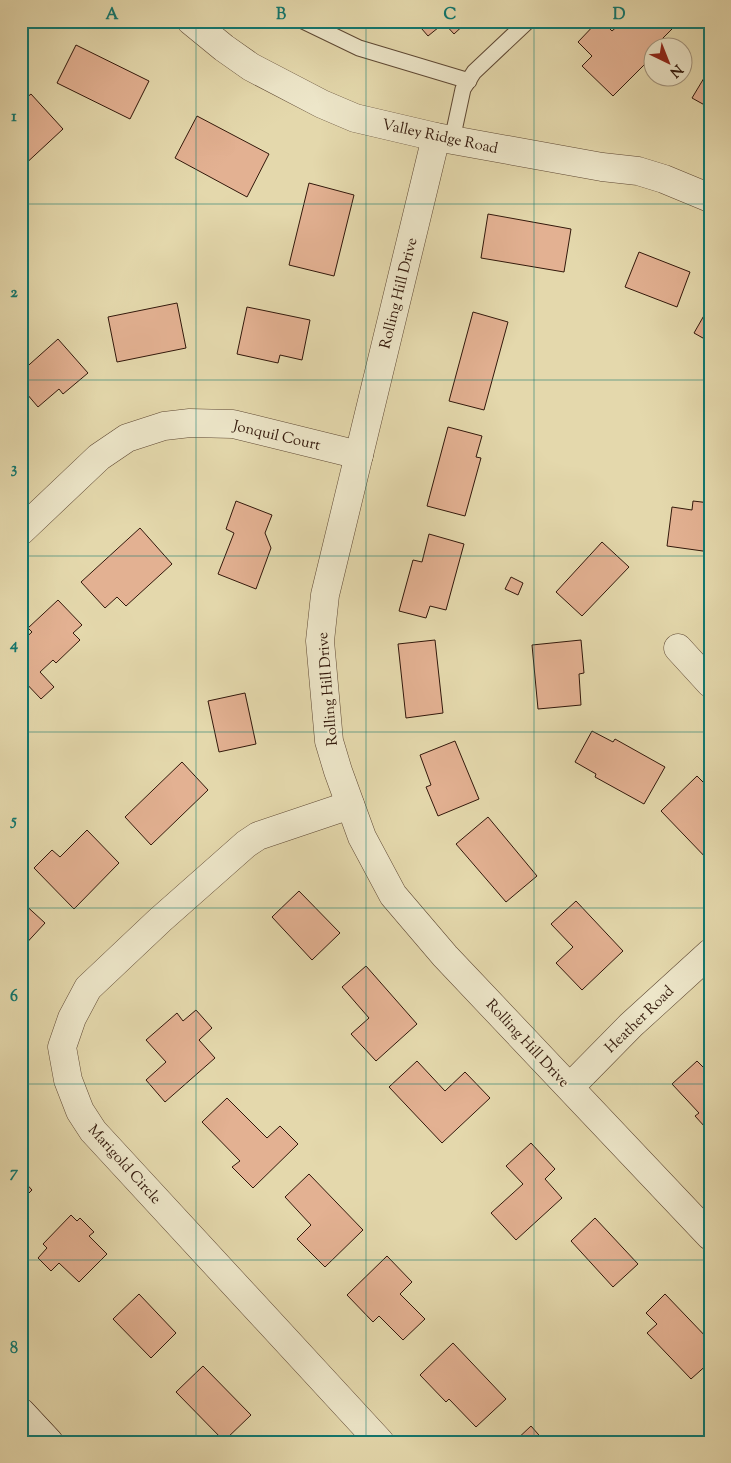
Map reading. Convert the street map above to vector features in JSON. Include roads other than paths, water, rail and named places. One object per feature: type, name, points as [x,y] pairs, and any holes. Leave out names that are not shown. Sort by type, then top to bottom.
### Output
[{"type":"street","name":"Valley Ridge Road","points":[[191,21],[224,48],[252,67],[322,104],[355,118],[444,139],[602,167],[638,171],[664,179],[710,198]]},
{"type":"street","name":"Rolling Hill Drive","points":[[444,139],[359,455],[325,595],[320,641],[329,741],[362,837],[394,895],[445,956],[710,1236]]},
{"type":"street","name":"Jonquil Court","points":[[21,531],[99,457],[127,438],[164,426],[190,423],[233,424],[359,455]]},
{"type":"street","points":[[678,648],[710,683]]},
{"type":"street","name":"Marigold Circle","points":[[350,805],[258,836],[246,844],[160,920],[88,988],[72,1018],[62,1047],[68,1080],[80,1111],[93,1131],[380,1442]]},
{"type":"street","name":"Heather Road","points":[[570,1087],[631,1025],[710,953]]},
{"type":"street","points":[[21,1412],[49,1442]]},
{"type":"lane","points":[[303,21],[360,48],[468,81]]},
{"type":"lane","points":[[444,139],[463,90],[474,72],[528,21]]}]
